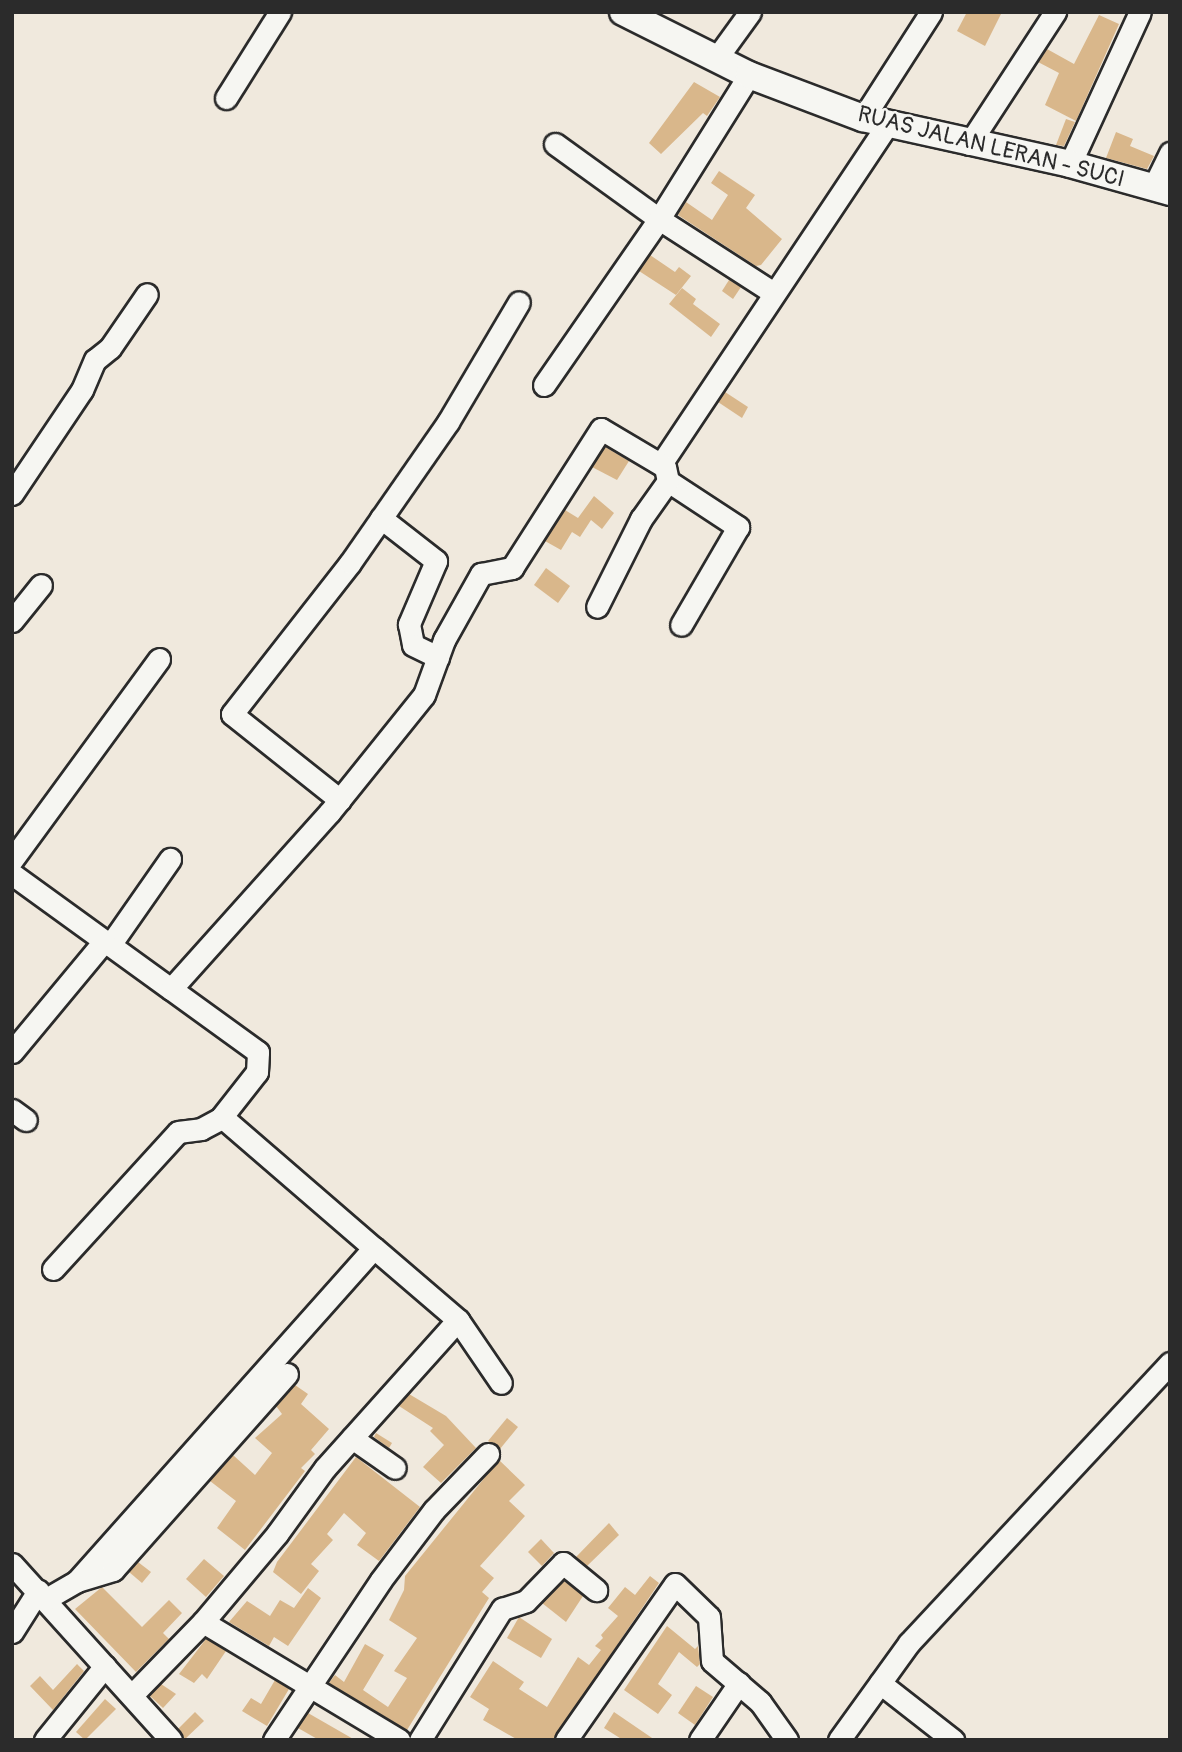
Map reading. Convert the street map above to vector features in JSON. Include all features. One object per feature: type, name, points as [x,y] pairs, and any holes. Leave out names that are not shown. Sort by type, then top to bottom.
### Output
[{"type":"main road","name":"RUAS JALAN LERAN - SUCI","points":[[623,12],[749,75],[875,121],[1070,164],[1162,189]]},
{"type":"street","points":[[226,98],[280,12]]},
{"type":"street","points":[[716,59],[750,12]]},
{"type":"street","points":[[597,607],[665,473],[875,121],[931,12]]},
{"type":"street","points":[[970,144],[1055,12]]},
{"type":"street","points":[[1070,164],[1140,12]]},
{"type":"street","points":[[544,384],[659,219],[749,75]]},
{"type":"street","points":[[555,144],[659,219],[774,293]]},
{"type":"street","points":[[1162,189],[1170,153]]},
{"type":"street","points":[[12,494],[82,390],[95,360],[110,348],[147,294]]},
{"type":"street","points":[[340,800],[232,714],[381,517],[448,422],[519,302]]},
{"type":"street","points":[[171,989],[340,800],[424,695],[458,610],[481,574],[512,568],[596,432],[601,429],[738,527],[681,625]]},
{"type":"street","points":[[381,517],[436,561],[409,624],[413,645],[438,657]]},
{"type":"street","points":[[12,621],[41,585]]},
{"type":"street","points":[[12,860],[159,659]]},
{"type":"street","points":[[12,1052],[107,943],[170,859]]},
{"type":"street","points":[[12,874],[258,1052],[257,1072],[222,1117],[201,1129],[178,1132],[53,1269]]},
{"type":"street","points":[[222,1117],[458,1320],[501,1382]]},
{"type":"street","points":[[152,1512],[374,1248]]},
{"type":"street","points":[[132,1695],[203,1622],[352,1438],[458,1320]]},
{"type":"street","points":[[839,1740],[880,1683],[945,1603],[1170,1363]]},
{"type":"street","points":[[12,1632],[42,1595],[90,1578],[287,1374]]},
{"type":"street","points":[[352,1438],[394,1468]]},
{"type":"street","points":[[274,1740],[307,1688],[434,1510],[488,1454]]},
{"type":"street","points":[[420,1740],[502,1609],[526,1601],[563,1563],[596,1590]]},
{"type":"street","points":[[12,1564],[170,1740]]},
{"type":"street","points":[[566,1740],[675,1584],[709,1617],[711,1658],[760,1702],[787,1740]]},
{"type":"street","points":[[203,1622],[307,1688],[399,1740]]},
{"type":"street","points":[[53,1737],[106,1666]]},
{"type":"street","points":[[700,1740],[738,1683]]},
{"type":"street","points":[[880,1683],[953,1740]]},
{"type":"building","points":[[967,12],[1002,12],[985,46],[957,31]]},
{"type":"building","points":[[1099,15],[1119,24],[1076,121],[1045,105],[1059,73],[1038,62],[1047,49],[1074,64]]},
{"type":"building","points":[[694,82],[720,97],[707,116],[703,113],[661,154],[649,143]]},
{"type":"building","points":[[1066,119],[1075,122],[1064,146],[1056,145]]},
{"type":"building","points":[[1116,132],[1133,139],[1130,146],[1154,156],[1147,169],[1106,158]]},
{"type":"building","points":[[719,171],[755,195],[746,208],[782,239],[761,265],[756,266],[678,215],[686,202],[712,220],[728,195],[711,183]]},
{"type":"building","points":[[650,255],[675,272],[679,267],[691,276],[676,295],[639,271]]},
{"type":"building","points":[[729,280],[741,287],[733,299],[722,291]]},
{"type":"building","points":[[682,288],[696,299],[693,304],[720,324],[711,337],[669,304]]},
{"type":"building","points":[[725,392],[748,407],[742,418],[718,402]]},
{"type":"building","points":[[605,447],[629,461],[617,480],[592,467]]},
{"type":"building","points":[[594,496],[614,513],[602,529],[591,520],[580,537],[572,532],[561,550],[545,541],[565,510],[578,518]]},
{"type":"building","points":[[546,568],[570,586],[558,603],[534,585]]},
{"type":"building","points":[[295,1385],[308,1394],[301,1404],[329,1429],[311,1450],[315,1454],[301,1468],[305,1471],[245,1550],[217,1528],[236,1501],[210,1481],[233,1455],[255,1475],[272,1453],[255,1438],[282,1414],[276,1406]]},
{"type":"building","points":[[409,1394],[446,1416],[476,1448],[441,1483],[423,1467],[444,1445],[430,1431],[433,1428],[399,1406]]},
{"type":"building","points":[[507,1418],[518,1427],[500,1449],[488,1441]]},
{"type":"building","points":[[376,1433],[392,1443],[389,1448],[374,1437]]},
{"type":"building","points":[[356,1457],[420,1507],[379,1561],[357,1545],[366,1533],[344,1513],[327,1534],[333,1540],[311,1564],[319,1571],[301,1594],[273,1572],[277,1562]]},
{"type":"building","points":[[499,1460],[525,1485],[509,1501],[525,1516],[480,1566],[494,1578],[482,1592],[489,1598],[407,1730],[329,1683],[335,1675],[344,1682],[365,1644],[384,1655],[363,1690],[388,1707],[407,1678],[394,1671],[417,1638],[389,1620],[404,1590],[405,1576]]},
{"type":"building","points":[[609,1523],[619,1535],[587,1566],[576,1557]]},
{"type":"building","points":[[541,1539],[554,1553],[542,1566],[528,1552]]},
{"type":"building","points":[[204,1559],[224,1576],[206,1597],[186,1579]]},
{"type":"building","points":[[138,1562],[151,1572],[142,1583],[129,1572]]},
{"type":"building","points":[[650,1576],[659,1583],[553,1740],[518,1740],[483,1720],[489,1709],[470,1697],[493,1661],[524,1682],[519,1689],[547,1707],[578,1657],[589,1665],[601,1650],[595,1646],[618,1616],[608,1608],[625,1587],[635,1595]]},
{"type":"building","points":[[564,1581],[583,1596],[566,1622],[542,1603]]},
{"type":"building","points":[[102,1587],[142,1627],[169,1600],[182,1613],[163,1633],[169,1639],[136,1672],[75,1609]]},
{"type":"building","points":[[308,1588],[321,1598],[288,1646],[274,1637],[269,1646],[229,1622],[247,1601],[270,1616],[280,1600],[294,1608]]},
{"type":"building","points":[[519,1617],[552,1639],[541,1658],[507,1638]]},
{"type":"building","points":[[667,1626],[695,1649],[698,1646],[700,1664],[697,1667],[679,1652],[658,1684],[672,1695],[658,1714],[624,1690]]},
{"type":"building","points":[[206,1639],[226,1651],[207,1679],[202,1674],[194,1683],[179,1674]]},
{"type":"building","points":[[77,1664],[84,1671],[53,1710],[30,1686],[40,1676],[53,1690]]},
{"type":"building","points":[[275,1680],[289,1689],[267,1726],[242,1711],[251,1698],[261,1704]]},
{"type":"building","points":[[161,1684],[176,1694],[163,1708],[150,1696]]},
{"type":"building","points":[[696,1686],[713,1697],[695,1725],[678,1713]]},
{"type":"building","points":[[105,1699],[116,1709],[85,1740],[76,1732]]},
{"type":"building","points":[[195,1712],[204,1721],[184,1740],[178,1729]]},
{"type":"building","points":[[614,1712],[655,1740],[623,1740],[604,1728]]},
{"type":"building","points":[[308,1713],[355,1740],[319,1740],[298,1728]]}]
